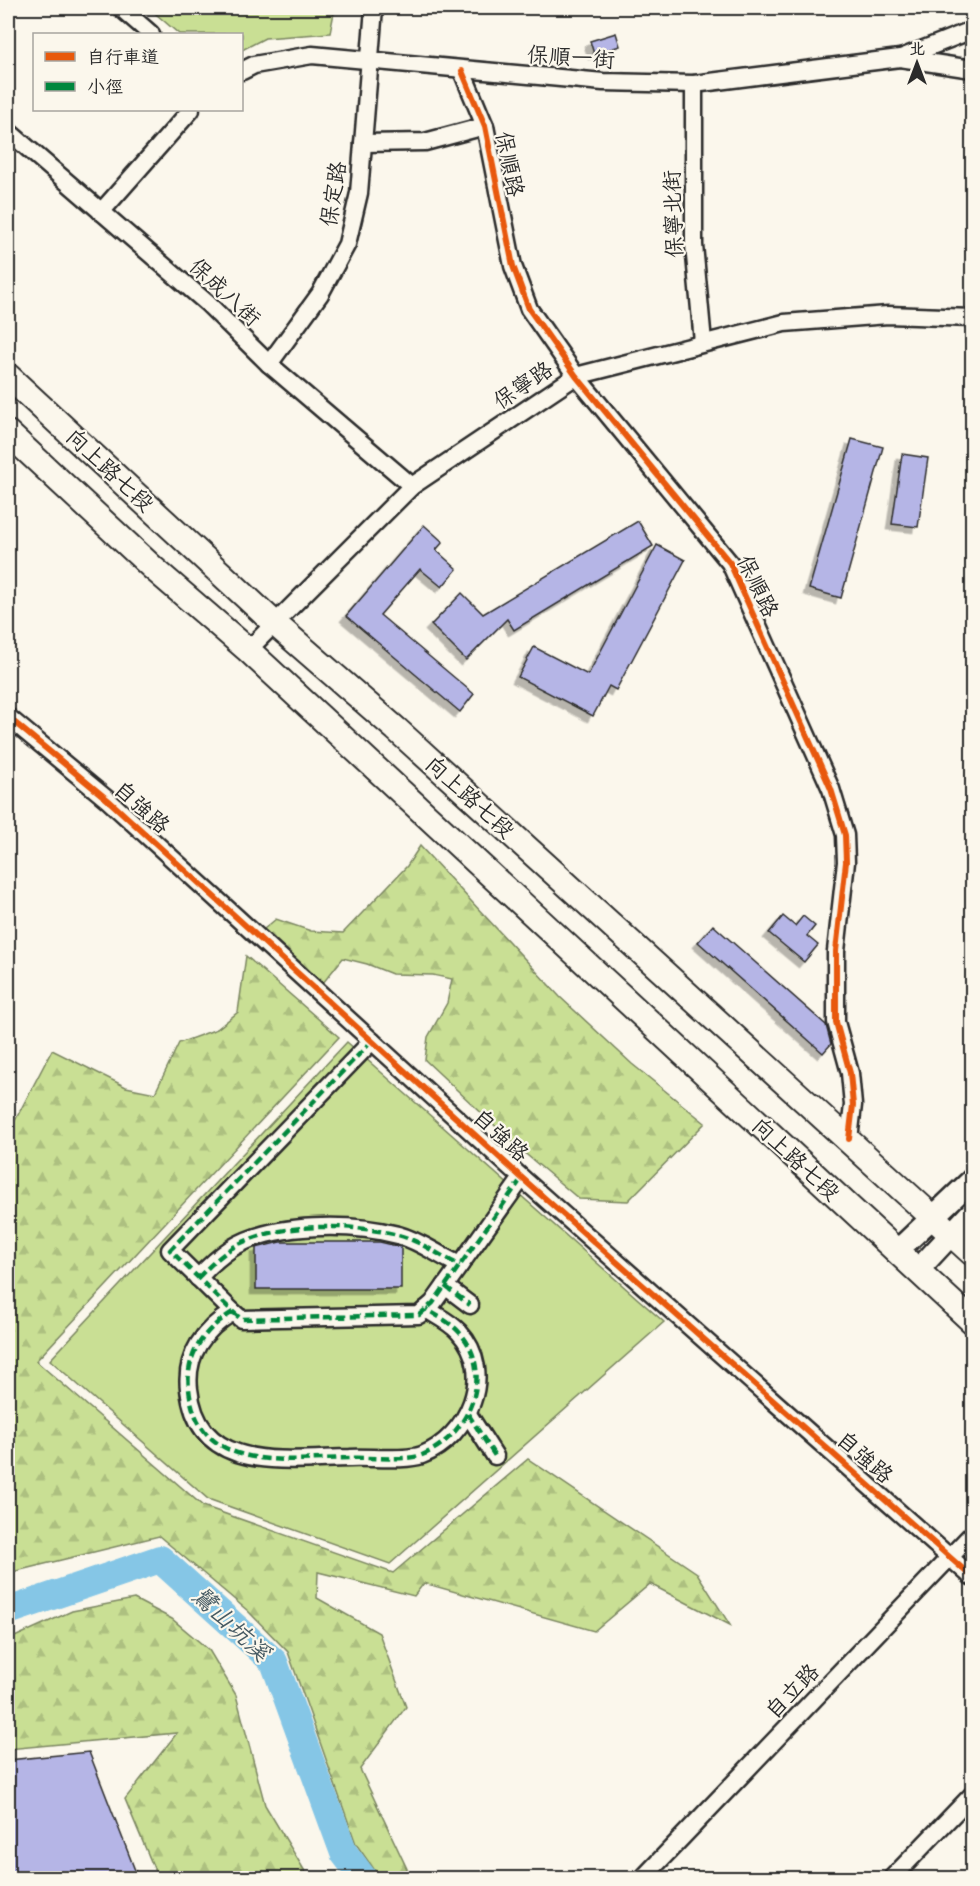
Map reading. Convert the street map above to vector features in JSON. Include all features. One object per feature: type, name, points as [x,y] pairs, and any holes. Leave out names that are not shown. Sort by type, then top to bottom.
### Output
[{"type":"main road","name":"向上路七段","points":[[8,376],[273,622],[396,729],[972,1253]]},
{"type":"main road","name":"向上路七段","points":[[8,433],[153,568],[248,650],[972,1322]]},
{"type":"street","points":[[121,8],[150,33]]},
{"type":"street","name":"保定路","points":[[269,364],[320,294],[347,244],[359,193],[374,8]]},
{"type":"street","name":"保順一街","points":[[243,71],[254,65],[312,55],[573,81],[694,84],[900,58],[972,30]]},
{"type":"street","name":"保順一街","points":[[900,58],[972,69]]},
{"type":"street","name":"保順路","points":[[462,70],[485,126],[513,266],[529,309],[576,376],[730,563],[831,789],[845,835],[846,862],[836,951],[836,1022],[850,1073],[853,1106],[849,1139]]},
{"type":"street","name":"保寧北街","points":[[694,84],[694,245],[703,342]]},
{"type":"street","points":[[101,212],[190,111]]},
{"type":"street","points":[[363,143],[425,142],[485,126]]},
{"type":"street","name":"保成八街","points":[[8,131],[207,303],[269,364],[412,486]]},
{"type":"street","name":"保寧路","points":[[248,650],[273,622],[412,486],[576,376],[784,323],[888,315],[972,318]]},
{"type":"street","name":"自強路","points":[[8,717],[108,801],[522,1178],[972,1577]]},
{"type":"street","points":[[372,1041],[170,1250],[232,1312],[241,1319],[419,1315],[445,1286],[522,1178]]},
{"type":"street","points":[[917,1271],[941,1225],[972,1180]]},
{"type":"street","points":[[896,1252],[941,1225],[972,1212]]},
{"type":"street","points":[[198,1278],[232,1248],[255,1238],[315,1228],[362,1229],[399,1235],[423,1244],[460,1266]]},
{"type":"street","points":[[445,1286],[470,1305]]},
{"type":"street","points":[[232,1312],[213,1323],[191,1355],[188,1378],[191,1408],[209,1437],[225,1449],[241,1455],[262,1458],[420,1456],[449,1440],[468,1414],[474,1401],[476,1373],[473,1358],[460,1333],[426,1309]]},
{"type":"street","points":[[468,1414],[495,1456]]},
{"type":"street","name":"自立路","points":[[643,1878],[952,1558],[972,1534]]},
{"type":"street","points":[[892,1878],[972,1795]]},
{"type":"green space","points":[[149,8],[335,8],[330,33],[265,38],[243,49],[243,33],[178,33]]},
{"type":"green space","points":[[420,846],[560,997],[632,1064],[705,1123],[628,1201],[579,1199],[521,1150],[425,1060],[428,1037],[447,1003],[452,979],[433,975],[392,974],[343,958],[323,983],[264,929],[276,919],[311,931],[343,933],[407,866]]},
{"type":"green space","points":[[246,956],[339,1037],[36,1361],[203,1506],[393,1573],[528,1459],[697,1573],[730,1625],[650,1584],[594,1631],[424,1583],[414,1596],[318,1572],[317,1598],[379,1633],[406,1707],[360,1769],[409,1873],[416,1878],[380,1878],[356,1844],[288,1652],[248,1611],[159,1536],[8,1573],[8,1134],[52,1050],[126,1087],[155,1093],[179,1043],[217,1029],[238,1012]]},
{"type":"green space","points":[[347,1042],[664,1322],[390,1564],[208,1499],[50,1360]]},
{"type":"green space","points":[[134,1599],[172,1619],[209,1650],[236,1695],[265,1805],[309,1878],[158,1878],[125,1799],[177,1733],[8,1749],[8,1640],[72,1611]]},
{"type":"building","points":[[616,33],[620,46],[594,54],[590,41]]},
{"type":"building","points":[[852,439],[883,447],[841,598],[809,589]]},
{"type":"building","points":[[902,454],[928,458],[918,527],[892,524]]},
{"type":"building","points":[[638,521],[653,546],[514,630],[507,619],[466,660],[431,625],[462,593],[483,614]]},
{"type":"building","points":[[424,525],[443,542],[436,550],[457,569],[442,587],[420,569],[380,615],[474,694],[460,712],[346,616]]},
{"type":"building","points":[[657,545],[685,560],[616,690],[609,686],[593,716],[518,677],[534,647],[588,675]]},
{"type":"building","points":[[783,916],[795,926],[803,916],[815,926],[807,936],[818,945],[804,962],[769,933]]},
{"type":"building","points":[[713,925],[826,1025],[831,1044],[823,1053],[698,942]]},
{"type":"building","points":[[280,1242],[380,1242],[401,1247],[401,1289],[256,1289],[256,1248]]},
{"type":"building","points":[[89,1752],[138,1878],[8,1878],[8,1760]]},
{"type":"waterway","name":"鷺山坑溪","points":[[8,1611],[160,1559],[274,1662],[344,1853],[363,1878]]},
{"type":"marked path","points":[[372,1041],[170,1250],[233,1312],[241,1319],[419,1315],[433,1303],[522,1178]]},
{"type":"marked path","points":[[198,1278],[228,1251],[249,1239],[269,1233],[313,1227],[359,1228],[398,1235],[460,1265]]},
{"type":"marked path","points":[[445,1286],[470,1305]]},
{"type":"marked path","points":[[233,1312],[213,1326],[205,1335],[190,1365],[189,1389],[196,1417],[209,1436],[227,1449],[249,1456],[300,1460],[415,1457],[438,1446],[453,1434],[464,1419],[472,1402],[476,1384],[476,1366],[470,1348],[459,1332],[448,1322],[426,1309]]},
{"type":"marked path","points":[[468,1414],[495,1456]]},
{"type":"cycle path","points":[[462,71],[485,126],[513,266],[529,309],[576,376],[730,563],[831,789],[845,835],[846,862],[836,951],[836,1022],[850,1073],[853,1105],[849,1139]]},
{"type":"cycle path","points":[[8,717],[108,800],[522,1178],[972,1577]]}]
